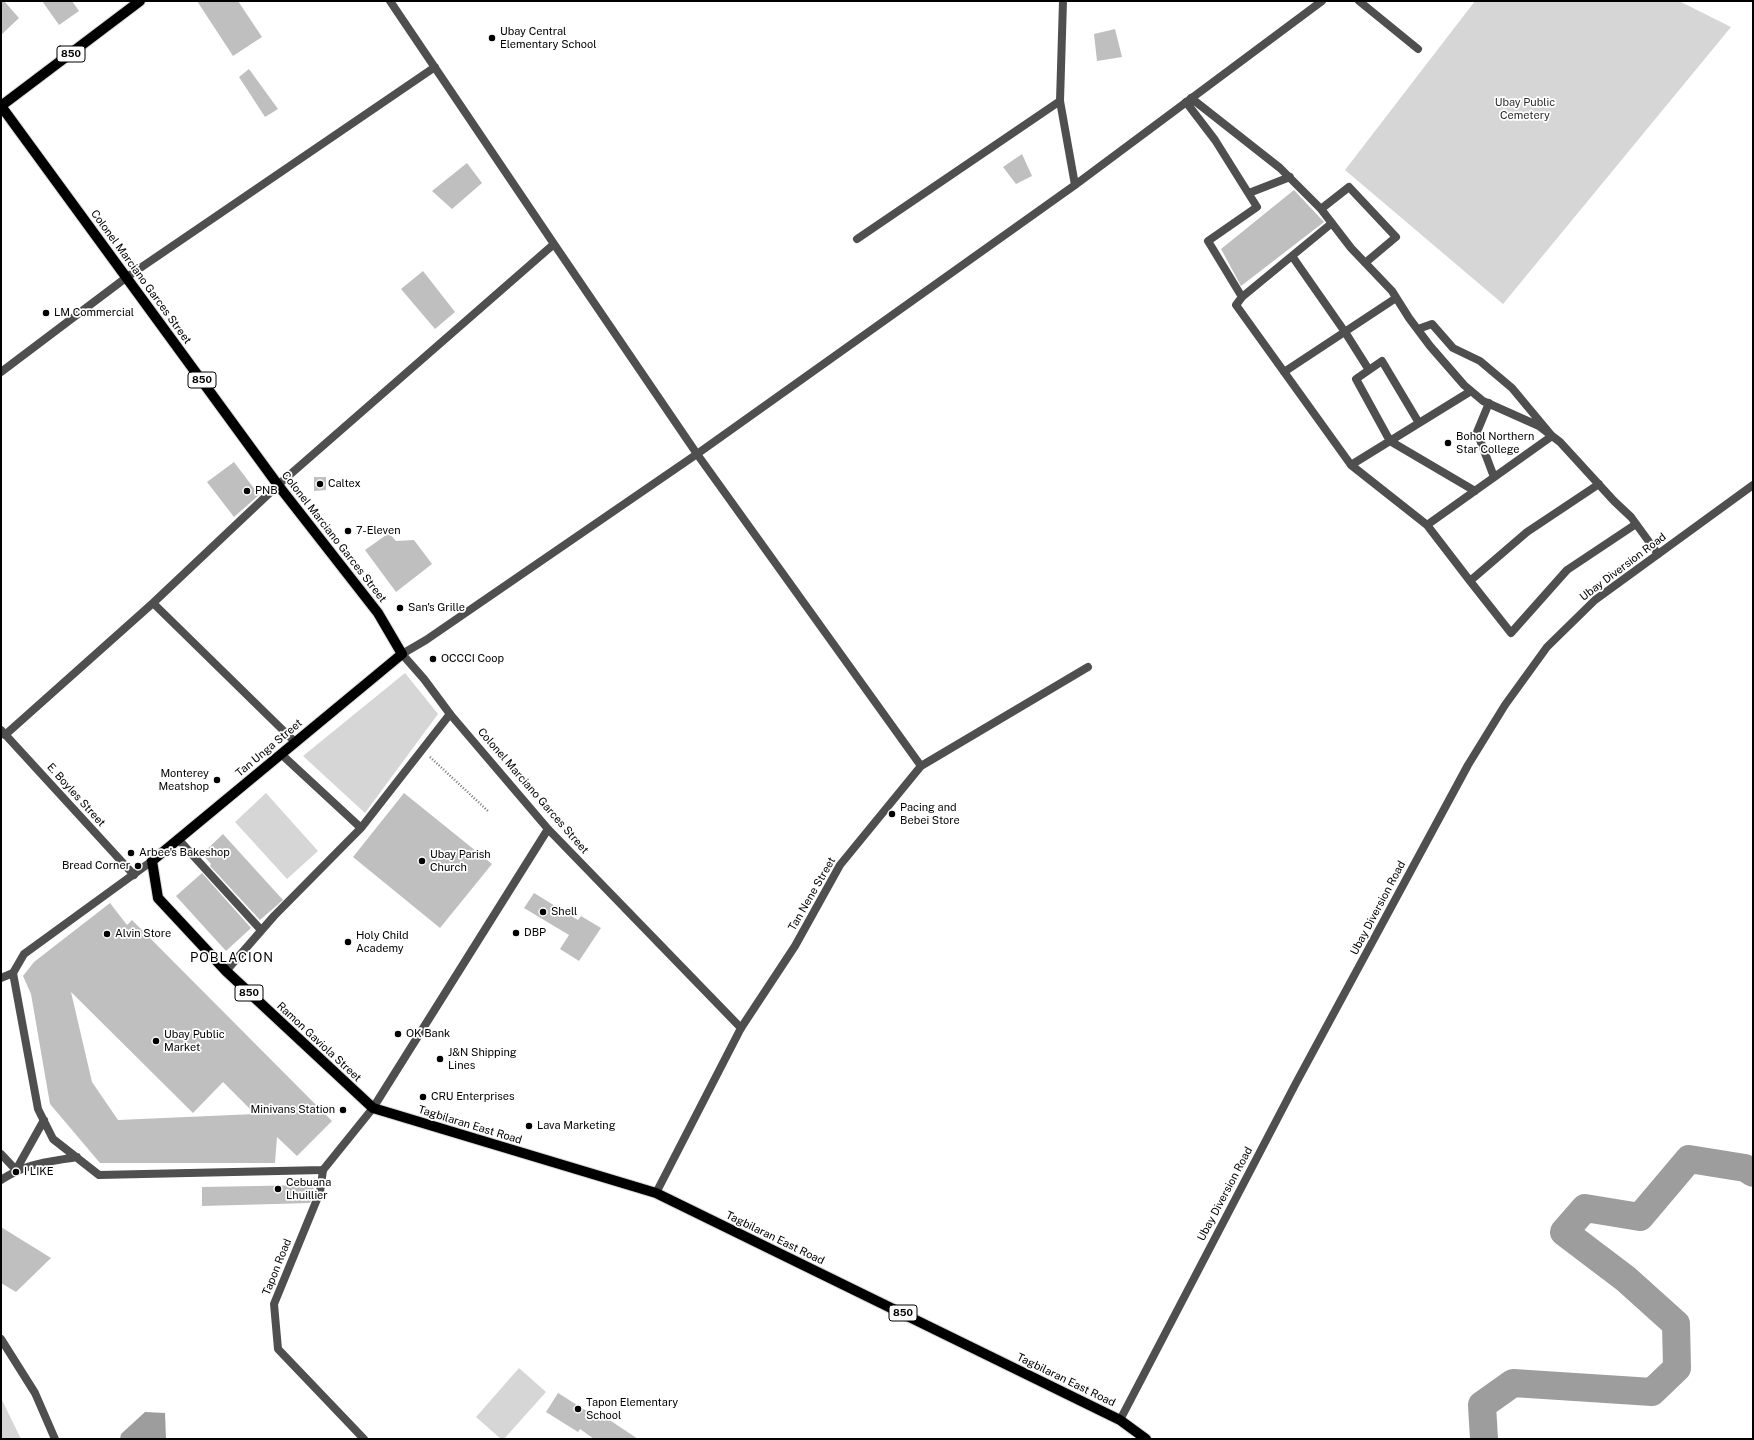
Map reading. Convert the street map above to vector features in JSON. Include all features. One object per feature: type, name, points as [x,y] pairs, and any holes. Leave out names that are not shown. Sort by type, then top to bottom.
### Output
[{"type":"main road","name":"850","points":[[1,106],[140,1]]},
{"type":"main road","name":"Colonel Marciano Garces Street","points":[[1,106],[278,485],[378,613],[402,654]]},
{"type":"main road","name":"Tan Unga Street","points":[[152,861],[402,654]]},
{"type":"main road","name":"Ramon Gaviola Street","points":[[152,861],[158,898],[226,971],[373,1108]]},
{"type":"main road","name":"Tagbilaran East Road","points":[[373,1108],[656,1193],[1120,1420],[1146,1439]]},
{"type":"street","points":[[390,1],[697,454],[922,766]]},
{"type":"street","points":[[1063,1],[1060,102],[1075,185]]},
{"type":"street","points":[[402,654],[426,640],[697,454],[1075,185],[1322,1]]},
{"type":"street","points":[[1359,1],[1418,49]]},
{"type":"street","points":[[1,372],[127,277],[435,67]]},
{"type":"street","points":[[1188,100],[1290,177],[1321,209],[1351,248],[1396,298],[1418,329],[1464,385],[1483,401],[1539,426],[1560,442],[1636,524],[1658,554]]},
{"type":"street","points":[[1188,100],[1257,207],[1208,242],[1242,297]]},
{"type":"street","points":[[857,239],[1060,102]]},
{"type":"street","points":[[1248,193],[1290,177]]},
{"type":"street","points":[[1321,209],[1348,187],[1396,237],[1365,263]]},
{"type":"street","points":[[1332,223],[1242,297],[1236,305],[1351,466],[1427,524],[1511,633],[1567,570],[1636,524]]},
{"type":"street","points":[[3,732],[153,603],[278,485],[554,244]]},
{"type":"street","points":[[1292,256],[1345,332],[1369,370]]},
{"type":"street","points":[[1284,372],[1396,298]]},
{"type":"street","points":[[1418,329],[1432,324],[1453,348],[1480,361],[1512,388],[1552,436]]},
{"type":"street","points":[[1419,424],[1382,361],[1356,379],[1390,441],[1475,491]]},
{"type":"street","points":[[1351,466],[1471,391]]},
{"type":"street","points":[[1489,403],[1477,432],[1494,477]]},
{"type":"street","points":[[1427,524],[1552,436]]},
{"type":"street","points":[[1470,581],[1527,532],[1599,484]]},
{"type":"street","name":"Ubay Diversion Road","points":[[1120,1420],[1300,1076],[1468,765],[1505,705],[1547,647],[1595,600],[1753,485]]},
{"type":"street","points":[[153,603],[295,742]]},
{"type":"street","name":"Colonel Marciano Garces Street","points":[[402,654],[424,679],[450,714],[548,829],[741,1028]]},
{"type":"street","name":"Tan Nene Street","points":[[656,1193],[741,1028],[795,946],[840,865],[922,766],[1088,667]]},
{"type":"street","points":[[226,971],[261,930],[361,828],[421,749],[450,714]]},
{"type":"street","name":"E. Boyles Street","points":[[3,732],[134,875]]},
{"type":"street","points":[[281,754],[361,828]]},
{"type":"street","points":[[13,973],[38,1108],[53,1138],[99,1175],[323,1170],[373,1108],[548,829]]},
{"type":"street","points":[[178,839],[261,930]]},
{"type":"street","points":[[1,978],[13,973],[24,954],[152,861]]},
{"type":"street","points":[[16,1170],[44,1120]]},
{"type":"street","points":[[1,1154],[16,1170]]},
{"type":"street","points":[[1,1180],[16,1170],[35,1164],[77,1157]]},
{"type":"street","name":"Tapon Road","points":[[323,1170],[320,1192],[274,1304],[278,1349],[364,1439]]},
{"type":"street","points":[[1,1340],[35,1393],[55,1439]]},
{"type":"path","points":[[421,749],[489,812]]},
{"type":"green space","name":"Ubay Public Cemetery","points":[[1475,1],[1679,1],[1731,27],[1503,304],[1345,170]]},
{"type":"green space","points":[[405,673],[438,714],[365,813],[303,756]]},
{"type":"green space","points":[[266,793],[318,851],[287,879],[235,822]]},
{"type":"green space","points":[[519,1368],[546,1392],[504,1439],[501,1439],[476,1417]]},
{"type":"green space","points":[[1,1398],[21,1439],[1,1439]]},
{"type":"shaded area","points":[[145,1412],[165,1413],[166,1439],[120,1439],[121,1434]]},
{"type":"building","points":[[1,1],[4,1],[19,18],[1,35]]},
{"type":"building","points":[[42,1],[72,1],[79,11],[59,25]]},
{"type":"building","points":[[197,1],[238,1],[262,37],[233,56]]},
{"type":"building","points":[[1115,29],[1122,57],[1097,61],[1094,34]]},
{"type":"building","points":[[249,69],[278,109],[265,117],[239,77]]},
{"type":"building","points":[[1022,154],[1032,176],[1016,184],[1003,167]]},
{"type":"building","points":[[467,163],[482,183],[452,209],[432,191]]},
{"type":"building","points":[[1294,190],[1324,222],[1241,286],[1221,249]]},
{"type":"building","points":[[423,271],[455,312],[435,329],[401,289]]},
{"type":"building","points":[[234,462],[259,495],[234,517],[207,482]]},
{"type":"building","name":"Caltex","points":[[314,477],[326,477],[326,490],[314,491]]},
{"type":"building","points":[[389,533],[396,541],[414,540],[432,564],[396,592],[365,550]]},
{"type":"building","name":"Ubay Parish Church","points":[[404,793],[492,864],[440,928],[353,857]]},
{"type":"building","points":[[223,834],[283,900],[260,920],[210,866],[211,864],[202,854]]},
{"type":"building","points":[[202,873],[251,928],[226,951],[176,896]]},
{"type":"building","points":[[534,893],[578,920],[581,916],[601,928],[579,961],[560,949],[569,935],[524,908]]},
{"type":"building","name":"Ubay Public Market","points":[[110,903],[127,925],[132,920],[332,1121],[297,1156],[277,1137],[275,1163],[100,1163],[50,1104],[31,994],[23,976],[34,962]],"holes":[[[71,992],[193,1113],[223,1082],[255,1114],[118,1120],[92,1082]]]},
{"type":"building","points":[[313,1185],[314,1193],[310,1203],[202,1206],[202,1187]]},
{"type":"building","points":[[1,1227],[51,1258],[16,1292],[1,1283]]},
{"type":"building","points":[[558,1393],[593,1415],[596,1411],[638,1439],[594,1439],[580,1429],[578,1432],[546,1412]]},
{"type":"waterway","points":[[1484,1439],[1482,1405],[1513,1383],[1652,1392],[1677,1368],[1676,1324],[1626,1279],[1564,1232],[1585,1208],[1640,1217],[1689,1159],[1745,1168],[1753,1173]]},
{"type":"place","name":"Ubay Central Elementary School","points":[[492,38]]},
{"type":"place","name":"LM Commercial","points":[[46,313]]},
{"type":"place","name":"Bohol Northern Star College","points":[[1448,443]]},
{"type":"place","name":"Caltex","points":[[320,484]]},
{"type":"place","name":"PNB","points":[[247,491]]},
{"type":"place","name":"7-Eleven","points":[[348,531]]},
{"type":"place","name":"San's Grille","points":[[400,608]]},
{"type":"place","name":"OCCCI Coop","points":[[433,659]]},
{"type":"place","name":"Monterey Meatshop","points":[[217,780]]},
{"type":"place","name":"Pacing and Bebei Store","points":[[892,814]]},
{"type":"place","name":"Arbee's Bakeshop","points":[[131,853]]},
{"type":"place","name":"Ubay Parish Church","points":[[422,861]]},
{"type":"place","name":"Bread Corner","points":[[138,866]]},
{"type":"place","name":"Shell","points":[[543,912]]},
{"type":"place","name":"DBP","points":[[516,933]]},
{"type":"place","name":"Alvin Store","points":[[107,934]]},
{"type":"place","name":"Holy Child Academy","points":[[348,942]]},
{"type":"place","name":"OK Bank","points":[[398,1034]]},
{"type":"place","name":"Ubay Public Market","points":[[156,1041]]},
{"type":"place","name":"J&N Shipping Lines","points":[[440,1059]]},
{"type":"place","name":"CRU Enterprises","points":[[423,1097]]},
{"type":"place","name":"Minivans Station","points":[[343,1110]]},
{"type":"place","name":"Lava Marketing","points":[[529,1126]]},
{"type":"place","name":"I LIKE","points":[[16,1172]]},
{"type":"place","name":"Cebuana Lhuillier","points":[[278,1189]]},
{"type":"place","name":"Tapon Elementary School","points":[[578,1409]]},
{"type":"district","name":"POBLACION","points":[[232,958]]}]
